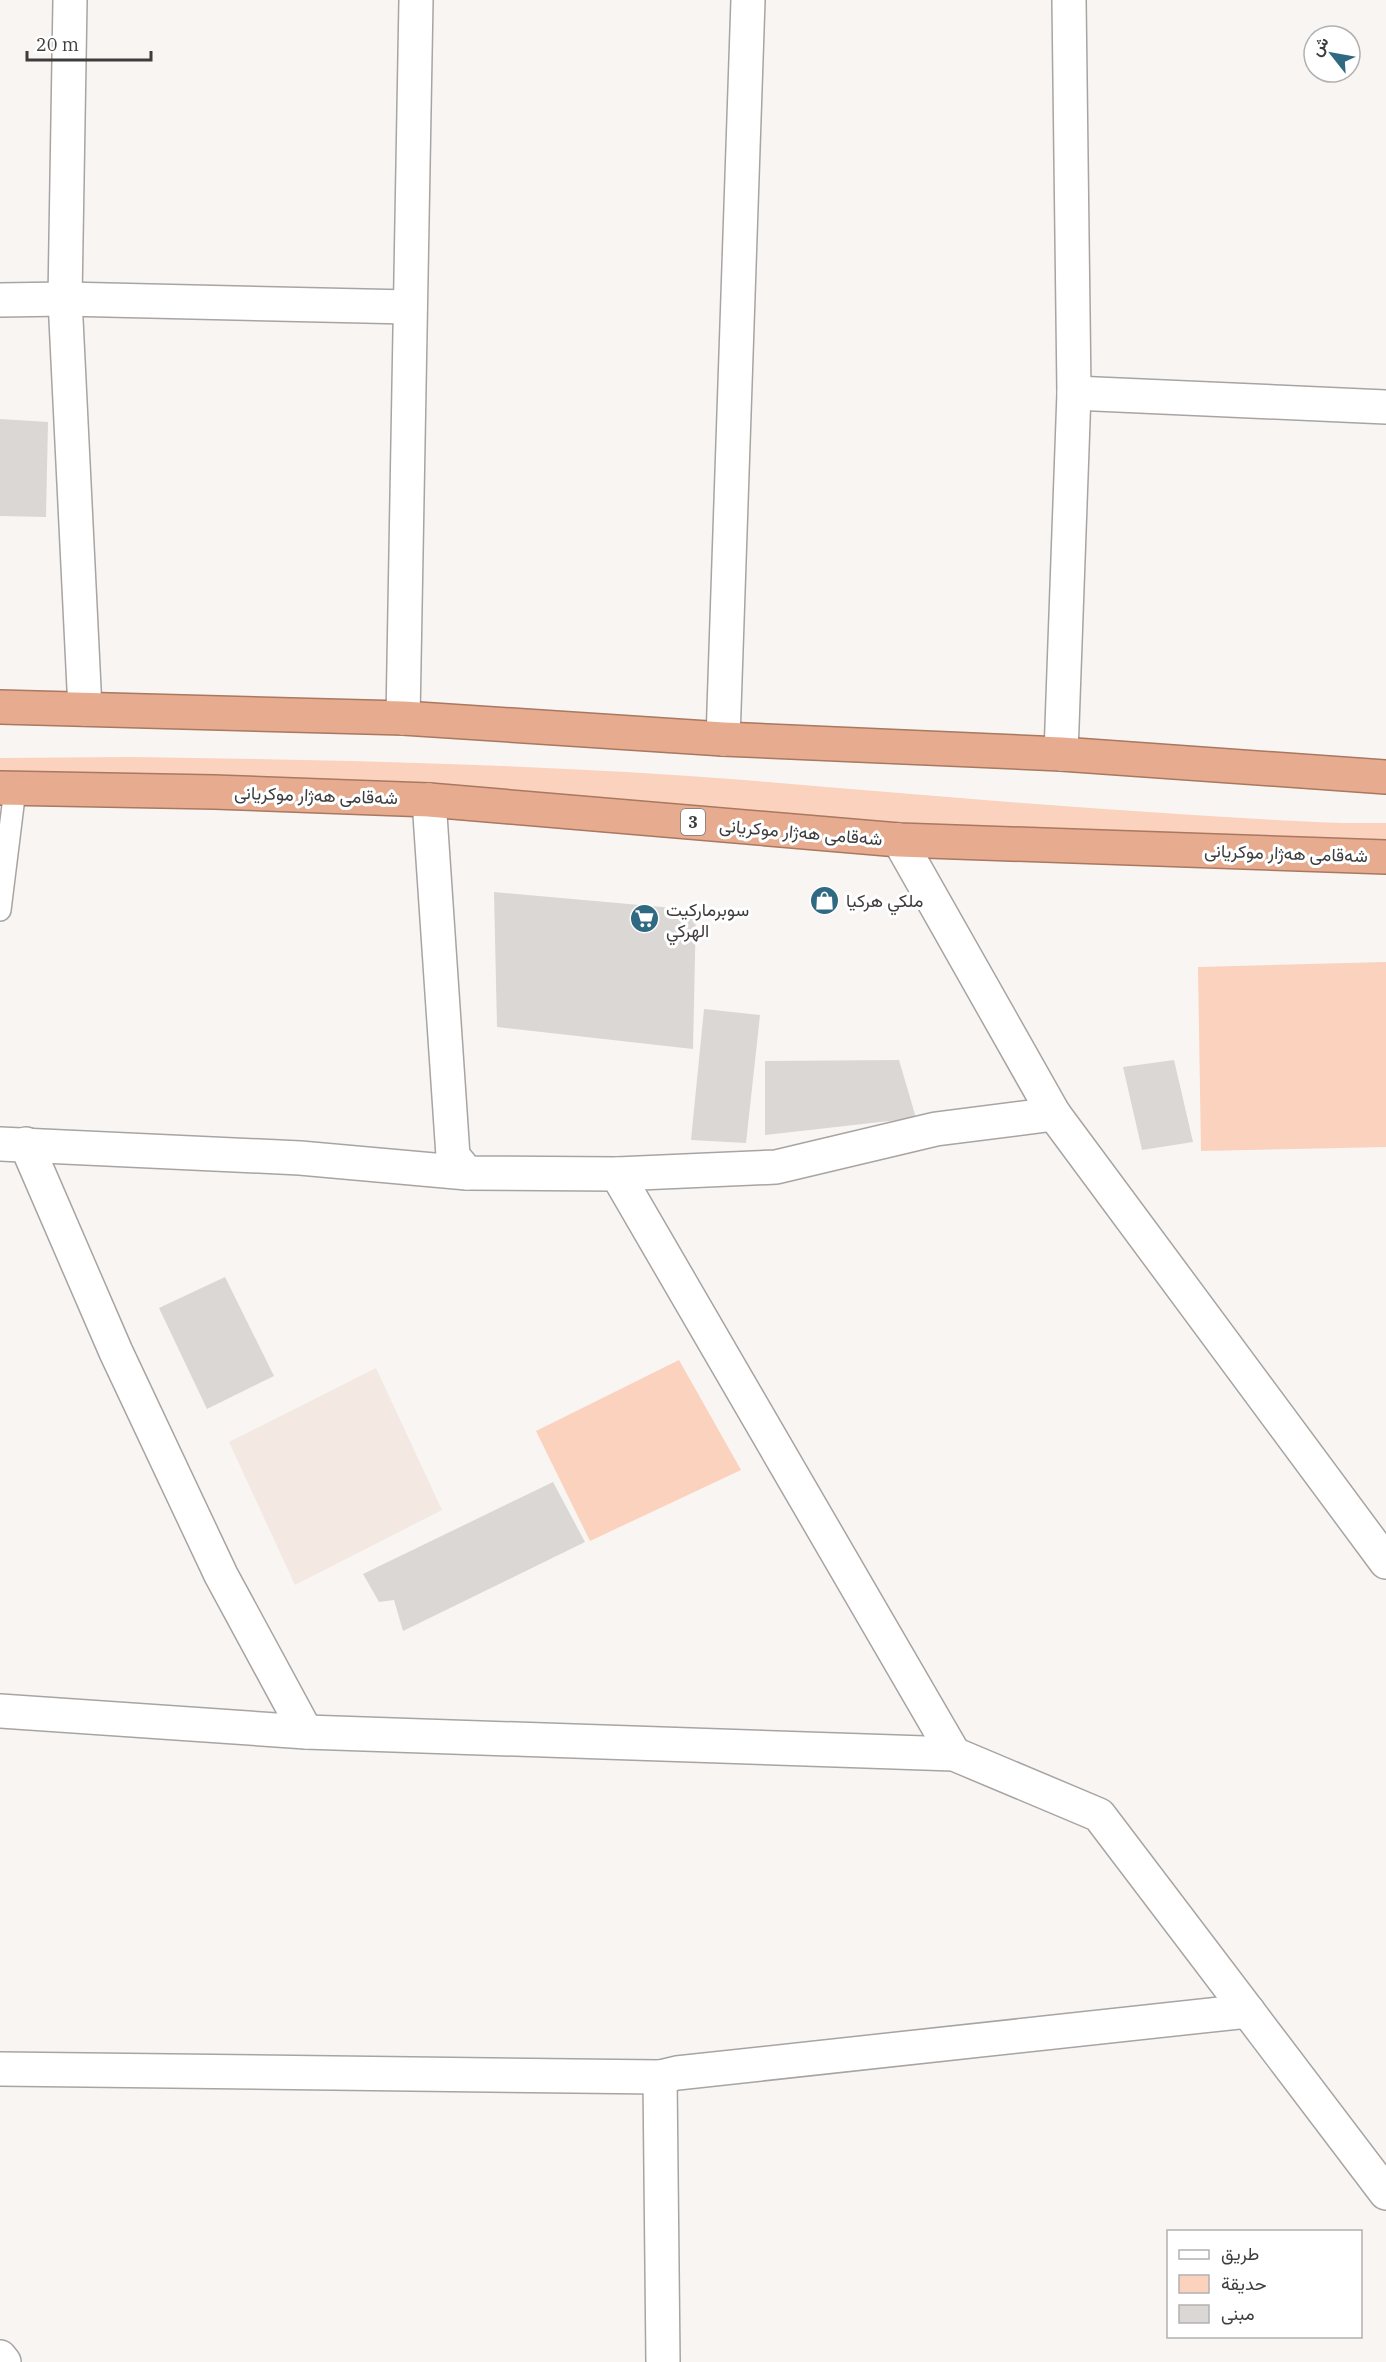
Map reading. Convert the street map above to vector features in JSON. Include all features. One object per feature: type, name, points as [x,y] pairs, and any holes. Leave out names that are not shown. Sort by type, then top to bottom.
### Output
[{"type":"highway","points":[[0,707],[403,718],[723,739],[1060,754],[1386,777]]},
{"type":"highway","name":"شەقامی ھەژار موکریانی","points":[[7,788],[214,792],[429,800],[899,840],[1386,856]]},
{"type":"street","points":[[70,0],[65,299],[85,709]]},
{"type":"street","points":[[403,718],[416,0]]},
{"type":"street","points":[[723,739],[748,0]]},
{"type":"street","points":[[1060,754],[1074,393],[1069,0]]},
{"type":"street","points":[[0,300],[65,299],[409,307]]},
{"type":"street","points":[[1074,393],[1386,408]]},
{"type":"street","points":[[429,800],[453,1156],[467,1173]]},
{"type":"street","points":[[899,840],[1054,1114],[1386,1562]]},
{"type":"street","points":[[306,1732],[216,1564],[116,1352],[13,1144],[300,1158],[467,1173],[617,1174],[776,1167],[936,1129],[1054,1114]]},
{"type":"street","points":[[617,1174],[954,1754]]},
{"type":"street","points":[[0,1711],[306,1732],[954,1754],[1099,1815],[1386,2193]]},
{"type":"street","points":[[0,2069],[660,2077],[677,2073],[1248,2010]]},
{"type":"street","points":[[660,2077],[663,2362]]},
{"type":"street","points":[[0,2358],[4,2362]]},
{"type":"lane","points":[[0,910],[7,788]]},
{"type":"shaded area","points":[[376,1368],[442,1510],[295,1585],[229,1442]]},
{"type":"green space","points":[[132,757],[362,761],[591,770],[1124,810],[1308,822],[1386,823],[1386,858],[0,783],[0,758]]},
{"type":"green space","points":[[1386,962],[1386,1147],[1201,1151],[1198,967]]},
{"type":"green space","points":[[679,1360],[741,1470],[590,1541],[536,1431]]},
{"type":"building","points":[[0,419],[48,422],[46,517],[0,516]]},
{"type":"building","points":[[494,892],[696,910],[693,1049],[497,1027]]},
{"type":"building","points":[[704,1009],[760,1015],[746,1143],[691,1140]]},
{"type":"building","points":[[899,1060],[916,1118],[765,1135],[765,1061]]},
{"type":"building","points":[[1174,1060],[1193,1142],[1142,1150],[1123,1067]]},
{"type":"building","points":[[225,1277],[274,1376],[207,1409],[159,1308]]},
{"type":"building","points":[[553,1482],[585,1542],[403,1631],[394,1600],[379,1602],[363,1574]]},
{"type":"place","name":"ملكي هركيا","points":[[825,900]]},
{"type":"place","name":"سوبرماركيت الهركي","points":[[645,919]]}]
